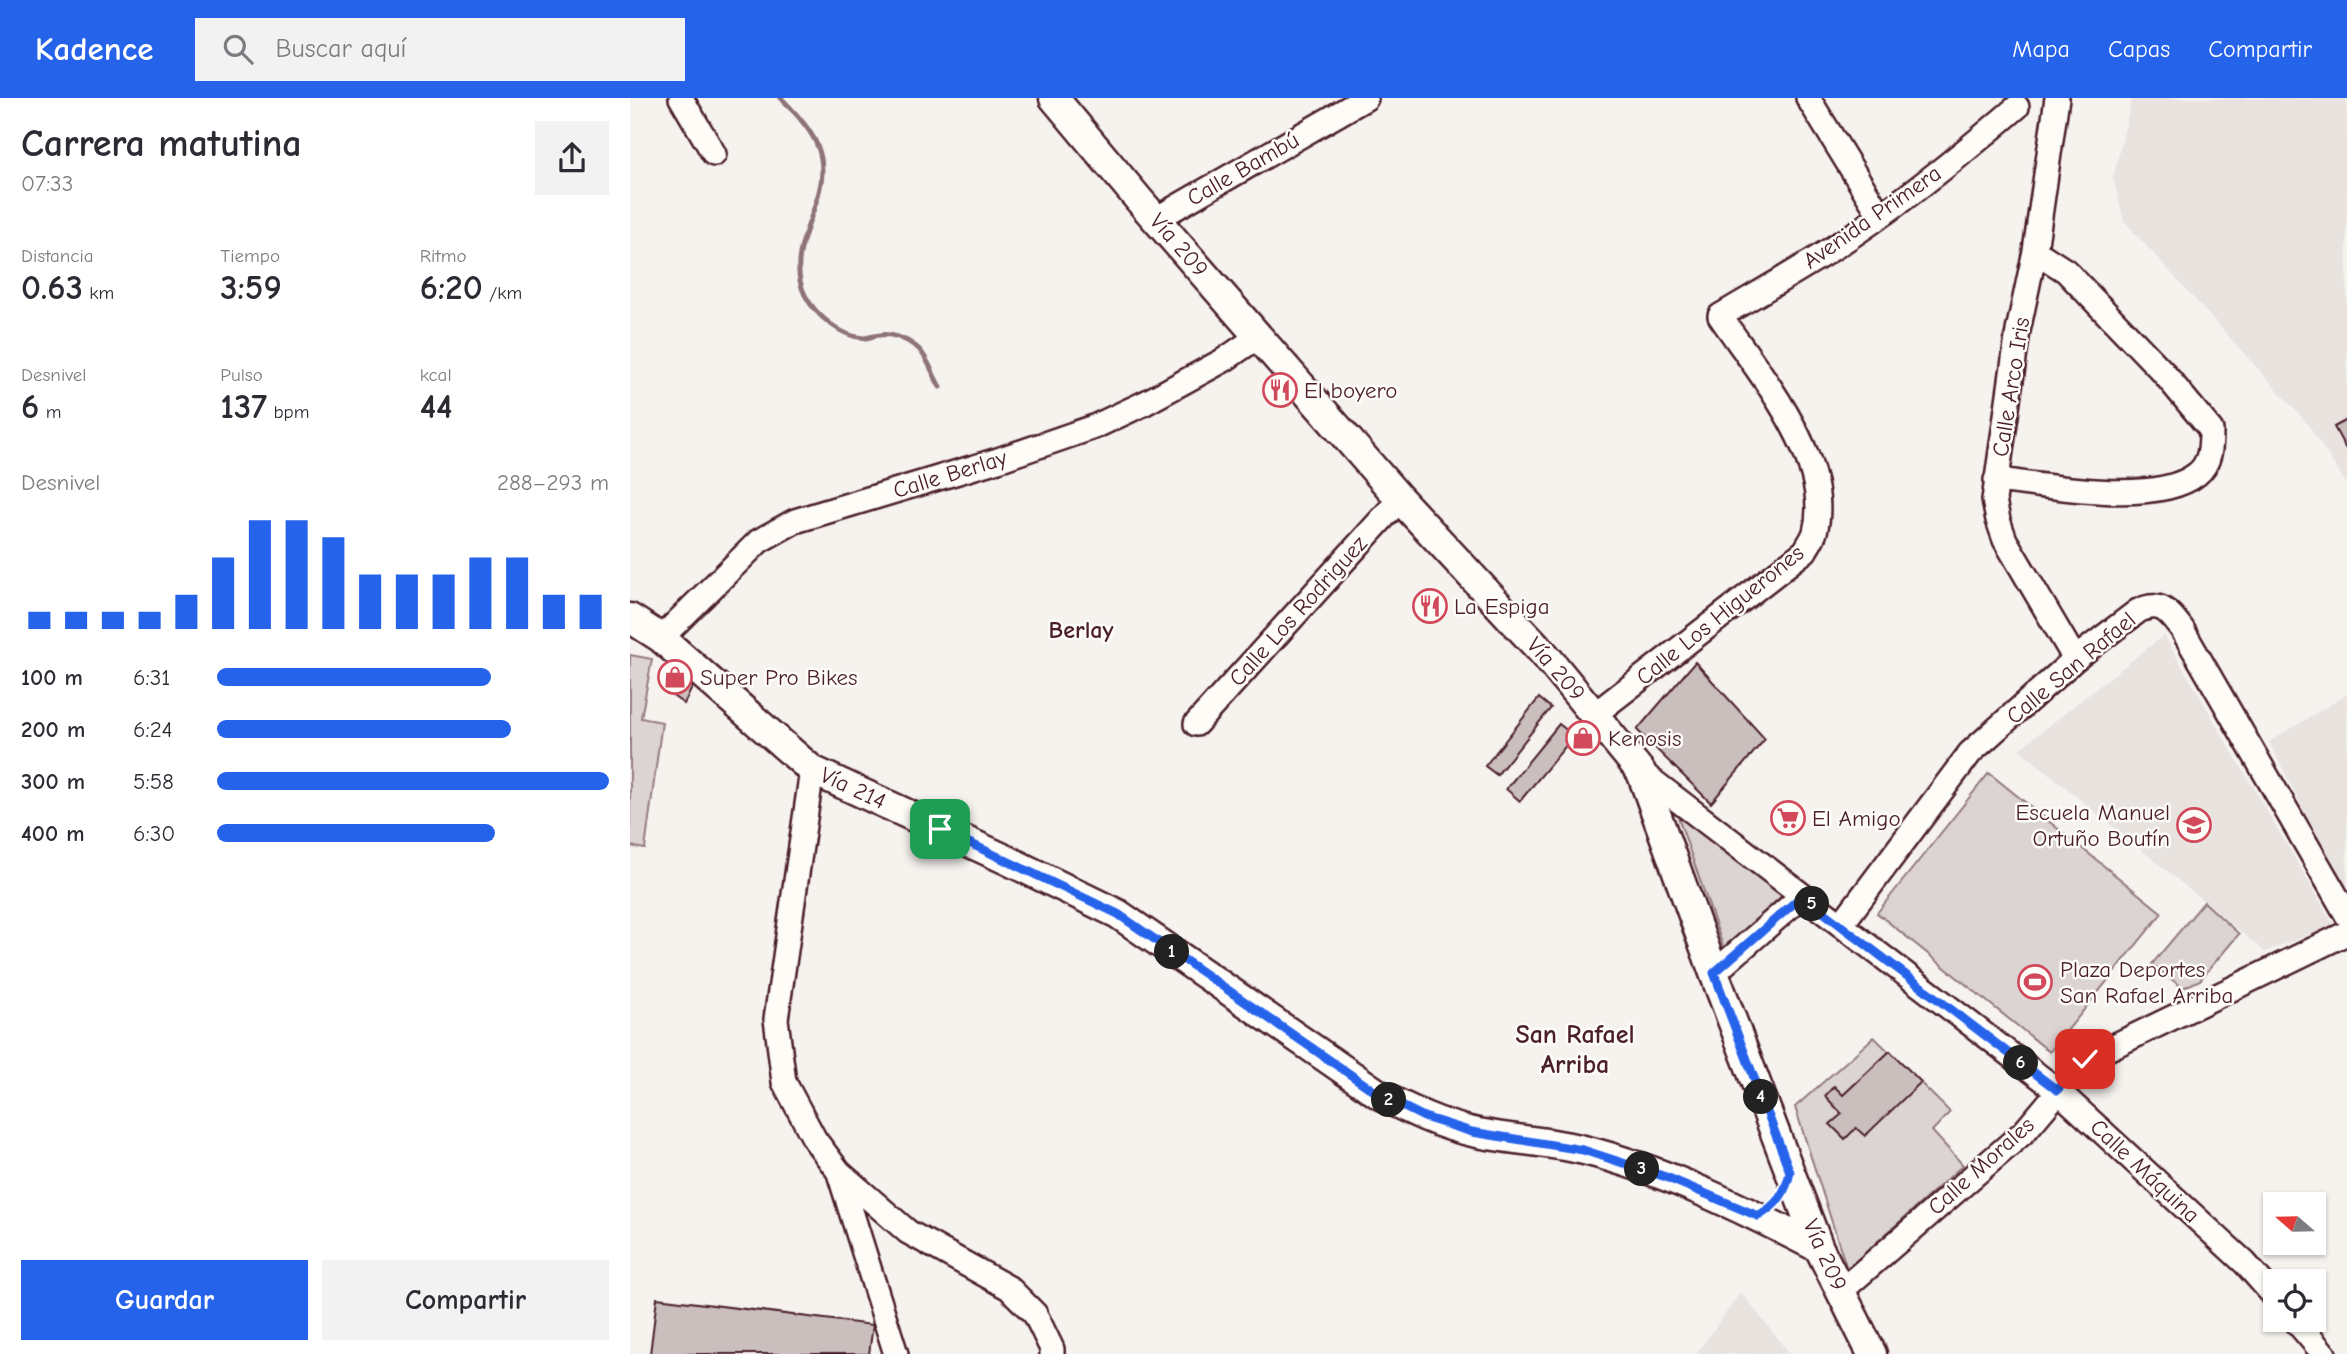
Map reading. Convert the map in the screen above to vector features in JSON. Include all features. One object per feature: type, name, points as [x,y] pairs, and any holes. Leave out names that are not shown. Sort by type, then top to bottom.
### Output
[{"type":"main road","name":"Vía 209","points":[[1054,98],[1400,499],[1545,655],[1641,772],[1819,1248],[1872,1354]]},
{"type":"main road","name":"Vía 214","points":[[630,618],[661,638],[812,770],[1118,914],[1380,1095],[1424,1117],[1472,1132],[1583,1150],[1666,1177],[1758,1216],[1819,1248]]},
{"type":"main road","points":[[1758,1216],[1776,1203],[1788,1183],[1790,1172]]},
{"type":"street","points":[[681,98],[714,155]]},
{"type":"street","name":"Calle Bambú","points":[[1156,219],[1366,98]]},
{"type":"street","points":[[1808,98],[1880,215]]},
{"type":"street","name":"Calle Arco Iris","points":[[2057,98],[2035,251],[2018,331],[1994,500],[2006,540],[2075,659]]},
{"type":"street","name":"Avenida Primera","points":[[1720,316],[1831,249],[1880,215],[1962,154],[2017,107]]},
{"type":"street","points":[[1996,480],[2111,492],[2142,492],[2174,485],[2197,474],[2207,462],[2211,446],[2211,429],[2162,372],[2066,271],[2035,251]]},
{"type":"street","name":"Calle Los Higuerones","points":[[1595,714],[1805,551],[1814,535],[1817,499],[1813,475],[1794,425],[1720,316]]},
{"type":"street","name":"Calle Berlay","points":[[661,638],[760,541],[794,521],[998,460],[1094,428],[1224,360],[1259,336]]},
{"type":"street","name":"Calle Los Rodriguez","points":[[1196,724],[1400,499]]},
{"type":"street","name":"Calle San Rafael","points":[[1841,925],[1970,753],[2075,659],[2148,606],[2157,606],[2171,614],[2182,629],[2347,915]]},
{"type":"street","points":[[812,770],[776,1019],[785,1082],[815,1140],[839,1172],[908,1232],[1009,1288],[1035,1314],[1052,1354]]},
{"type":"street","name":"Calle Máquina","points":[[1641,772],[2057,1090],[2245,1263],[2263,1283]]},
{"type":"street","points":[[1714,973],[1802,896]]},
{"type":"street","name":"Calle Morales","points":[[1841,1291],[2025,1131],[2085,1059],[2347,933]]},
{"type":"street","points":[[839,1172],[896,1354]]},
{"type":"street","points":[[2305,1332],[2324,1354]]},
{"type":"shaded area","points":[[2132,98],[2347,98],[2347,485],[2307,423],[2124,221],[2113,178]]},
{"type":"shaded area","name":"Escuela Manuel Ortuño Boutín","points":[[2164,635],[2334,925],[2265,952],[2019,749]]},
{"type":"shaded area","points":[[630,655],[652,659],[641,718],[662,722],[645,849],[630,846]]},
{"type":"shaded area","points":[[2347,694],[2347,895],[2269,742]]},
{"type":"shaded area","name":"Plaza Deportes San Rafael Arriba","points":[[1989,773],[2162,913],[2050,1052],[1877,913]]},
{"type":"shaded area","points":[[1678,817],[1786,892],[1724,949]]},
{"type":"shaded area","points":[[2204,902],[2239,934],[2200,980],[2183,988],[2152,964]]},
{"type":"shaded area","points":[[1874,1037],[1950,1112],[1932,1131],[1963,1165],[1847,1269],[1795,1107]]},
{"type":"shaded area","points":[[1741,1292],[1790,1354],[1696,1354]]},
{"type":"building","points":[[2347,420],[2347,451],[2334,427]]},
{"type":"building","points":[[1695,662],[1765,739],[1711,803],[1637,730]]},
{"type":"building","name":"Super Pro Bikes","points":[[670,667],[693,686],[684,704],[666,691]]},
{"type":"building","points":[[1539,698],[1551,708],[1497,775],[1485,766]]},
{"type":"building","points":[[1559,724],[1574,736],[1520,801],[1506,789]]},
{"type":"building","points":[[1890,1051],[1921,1082],[1865,1136],[1856,1128],[1845,1139],[1830,1124],[1842,1114],[1825,1096],[1834,1086],[1843,1095]]},
{"type":"building","points":[[657,1298],[873,1325],[869,1354],[650,1354]]},
{"type":"waterway","points":[[781,98],[810,132],[822,164],[821,183],[799,257],[799,276],[805,295],[822,317],[847,334],[864,338],[889,335],[911,343],[923,354],[940,387]]},
{"type":"place","name":"El boyero","points":[[1280,390]]},
{"type":"place","name":"La Espiga","points":[[1430,606]]},
{"type":"place","name":"Super Pro Bikes","points":[[675,677]]},
{"type":"place","name":"Kenosis","points":[[1583,738]]},
{"type":"place","name":"El Amigo","points":[[1788,818]]},
{"type":"place","name":"Escuela Manuel Ortuño Boutín","points":[[2194,825]]},
{"type":"place","name":"Plaza Deportes San Rafael Arriba","points":[[2035,982]]},
{"type":"district","name":"Berlay","points":[[1081,630]]},
{"type":"district","name":"San Rafael Arriba","points":[[1575,1050]]},
{"type":"route","points":[[940,829],[1118,914],[1380,1095],[1424,1117],[1472,1132],[1583,1150],[1666,1177],[1758,1216],[1776,1203],[1783,1194],[1790,1172],[1714,973],[1802,896],[2057,1090],[2085,1059]]}]
